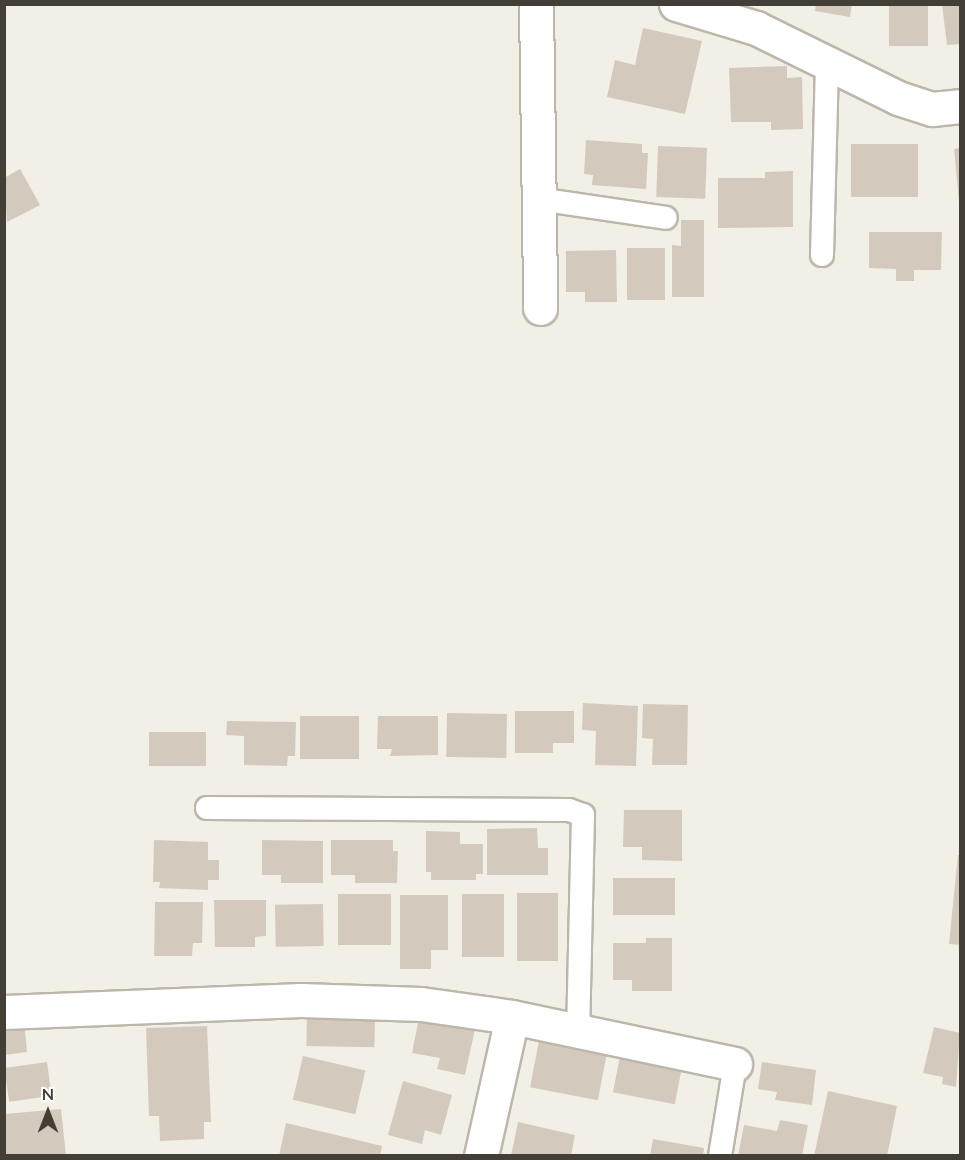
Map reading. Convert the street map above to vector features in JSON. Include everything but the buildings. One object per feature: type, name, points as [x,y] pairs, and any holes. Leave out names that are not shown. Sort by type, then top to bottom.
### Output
[{"type":"street","points":[[536,4],[540,308]]},
{"type":"street","points":[[676,4],[756,28],[827,60],[898,98],[932,109],[960,106]]},
{"type":"street","points":[[4,1012],[301,1000],[421,1004],[512,1017],[735,1064]]},
{"type":"street","points":[[481,1155],[512,1017]]},
{"type":"lane","points":[[822,255],[827,60]]},
{"type":"lane","points":[[538,199],[666,218]]},
{"type":"lane","points":[[207,808],[569,810],[583,815],[578,1031]]},
{"type":"lane","points":[[720,1155],[735,1064]]}]
